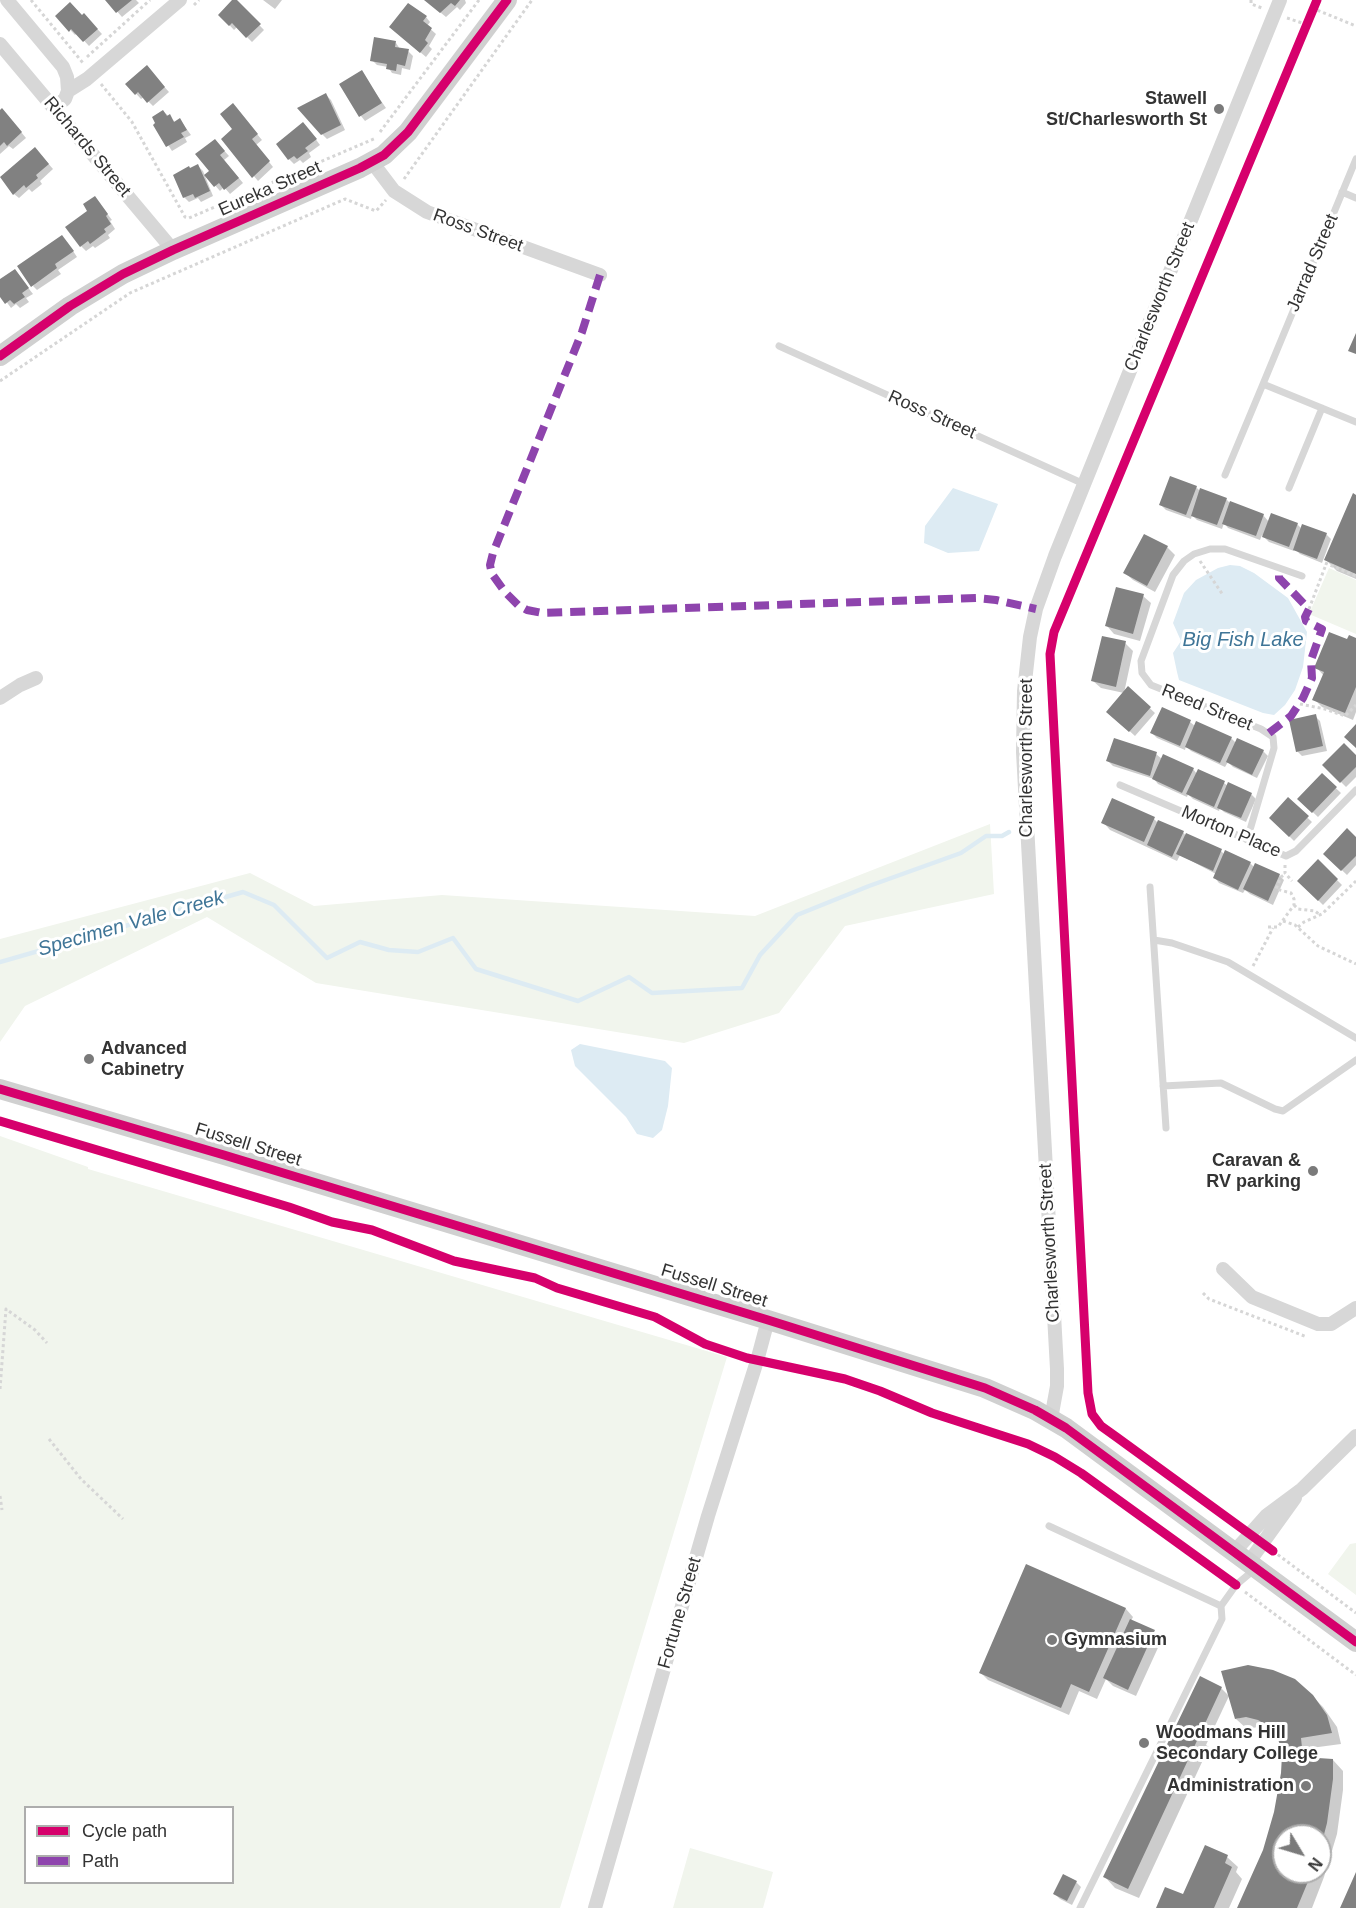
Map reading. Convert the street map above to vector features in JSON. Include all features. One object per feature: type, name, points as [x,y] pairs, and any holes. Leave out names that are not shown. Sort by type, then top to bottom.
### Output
[{"type":"street","name":"Richards Street","points":[[7,0],[63,67],[67,77],[68,92]]},
{"type":"street","points":[[54,108],[65,99],[68,92],[92,75],[180,0]]},
{"type":"street","name":"Eureka Street","points":[[0,356],[79,300],[123,274],[372,162],[390,150],[408,132],[507,0]]},
{"type":"street","name":"Charlesworth Street","points":[[1051,1419],[1057,1386],[1057,1369],[1025,803],[1023,719],[1027,664],[1036,609],[1055,556],[1280,0]]},
{"type":"street","name":"Richards Street","points":[[0,44],[173,250]]},
{"type":"street","name":"Ross Street","points":[[372,162],[394,191],[434,216],[600,275]]},
{"type":"street","points":[[0,698],[25,682],[36,678]]},
{"type":"street","name":"Fussell Street","points":[[0,1089],[768,1320],[985,1388],[1051,1419],[1247,1560],[1356,1642]]},
{"type":"street","points":[[1223,1269],[1252,1297],[1311,1322],[1331,1324],[1356,1308]]},
{"type":"street","name":"Fortune Street","points":[[595,1908],[708,1516],[768,1320]]},
{"type":"street","points":[[1247,1560],[1267,1515],[1302,1489],[1356,1436]]},
{"type":"street","points":[[1247,1560],[1267,1548],[1302,1489]]},
{"type":"lane","name":"Jarrad Street","points":[[1226,475],[1356,159]]},
{"type":"lane","points":[[1342,192],[1356,198]]},
{"type":"lane","name":"Ross Street","points":[[779,346],[1084,484]]},
{"type":"lane","points":[[1263,384],[1356,422]]},
{"type":"lane","points":[[1289,488],[1322,408]]},
{"type":"lane","name":"Reed Street","points":[[1247,840],[1274,748],[1273,737],[1261,729],[1151,685],[1142,673],[1141,661],[1173,575],[1194,554],[1210,549],[1225,549],[1302,576]]},
{"type":"lane","name":"Morton Place","points":[[1120,785],[1282,855],[1292,854],[1356,790]]},
{"type":"lane","points":[[1150,887],[1166,1128]]},
{"type":"lane","points":[[1154,940],[1172,943],[1228,962],[1356,1038]]},
{"type":"lane","points":[[1163,1086],[1221,1083],[1283,1111],[1356,1060]]},
{"type":"lane","points":[[1049,1526],[1221,1606]]},
{"type":"lane","points":[[1080,1908],[1222,1619],[1221,1606],[1236,1585],[1247,1560]]},
{"type":"path","points":[[31,0],[132,122],[185,217],[189,218],[376,138],[479,0]]},
{"type":"path","points":[[82,62],[150,0]]},
{"type":"path","points":[[0,381],[130,293],[345,199],[376,211],[394,191],[531,0]]},
{"type":"path","points":[[1301,36],[1314,4],[1356,26]]},
{"type":"path","points":[[1309,609],[1325,565],[1356,576]]},
{"type":"path","points":[[1208,573],[1222,595]]},
{"type":"path","points":[[1300,704],[1345,716],[1356,705]]},
{"type":"path","points":[[1268,927],[1280,926],[1294,905],[1291,893],[1287,890],[1276,889],[1281,877],[1285,874]]},
{"type":"path","points":[[1298,927],[1320,915],[1356,881]]},
{"type":"path","points":[[1294,905],[1298,909],[1316,911],[1320,915]]},
{"type":"path","points":[[1283,921],[1298,927],[1315,944],[1356,964]]},
{"type":"path","points":[[1252,967],[1273,928]]},
{"type":"path","points":[[1203,1293],[1209,1299],[1297,1334],[1307,1337],[1312,1335]]},
{"type":"path","points":[[0,1389],[6,1309],[35,1330],[47,1343]]},
{"type":"path","points":[[50,1439],[81,1479],[123,1519]]},
{"type":"path","points":[[0,1496],[2,1510]]},
{"type":"path","points":[[1280,1542],[1267,1548],[1356,1613]]},
{"type":"path","points":[[1236,1585],[1356,1675]]},
{"type":"shaded area","points":[[1329,568],[1356,580],[1356,634],[1309,614]]},
{"type":"shaded area","points":[[990,824],[994,894],[845,926],[779,1013],[684,1043],[316,983],[207,917],[25,1006],[0,1042],[0,939],[250,873],[314,906],[442,895],[755,916]]},
{"type":"shaded area","points":[[0,1136],[88,1167],[88,1169],[727,1357],[560,1908],[0,1908]]},
{"type":"shaded area","points":[[1356,1543],[1356,1595],[1328,1574],[1350,1544]]},
{"type":"shaded area","points":[[690,1848],[773,1872],[763,1908],[673,1908]]},
{"type":"water","points":[[953,488],[998,504],[979,551],[948,553],[924,543],[925,526]]},
{"type":"water","name":"Big Fish Lake","points":[[1230,565],[1240,566],[1254,573],[1288,598],[1307,632],[1303,667],[1295,690],[1285,705],[1274,715],[1263,713],[1179,680],[1173,653],[1181,641],[1173,623],[1184,593],[1196,580],[1218,568]]},
{"type":"water","points":[[580,1044],[665,1061],[672,1068],[668,1106],[662,1130],[653,1138],[637,1134],[626,1117],[575,1066],[571,1050]]},
{"type":"building","points":[[105,0],[132,0],[116,13]]},
{"type":"building","points":[[232,0],[237,0],[261,24],[246,38],[232,23],[229,26],[218,15]]},
{"type":"building","points":[[424,0],[460,0],[455,6],[451,3],[440,13]]},
{"type":"building","points":[[70,2],[98,29],[83,42],[71,29],[69,32],[55,16]]},
{"type":"building","points":[[408,3],[427,16],[423,21],[432,28],[425,40],[428,43],[420,53],[389,27]]},
{"type":"building","points":[[374,37],[396,41],[395,47],[409,49],[405,66],[397,64],[396,71],[386,69],[387,64],[370,61]]},
{"type":"building","points":[[147,65],[165,87],[147,103],[138,92],[135,95],[125,84]]},
{"type":"building","points":[[362,70],[382,103],[359,117],[339,84]]},
{"type":"building","points":[[326,93],[341,125],[321,135],[297,108]]},
{"type":"building","points":[[233,103],[258,134],[252,139],[270,161],[252,178],[221,139],[232,129],[220,114]]},
{"type":"building","points":[[2,108],[22,132],[7,146],[4,142],[0,146],[0,110]]},
{"type":"building","points":[[163,110],[167,116],[170,114],[174,122],[180,118],[187,130],[181,133],[184,137],[166,147],[153,125],[155,123],[152,117]]},
{"type":"building","points":[[303,122],[317,139],[305,148],[308,151],[297,159],[294,156],[288,160],[276,144]]},
{"type":"building","points":[[215,139],[225,151],[220,155],[239,178],[224,190],[219,183],[214,187],[204,175],[209,171],[195,154]]},
{"type":"building","points":[[35,147],[49,164],[36,175],[38,178],[26,188],[24,185],[13,195],[0,177]]},
{"type":"building","points":[[198,164],[210,191],[195,198],[193,194],[183,198],[173,175]]},
{"type":"building","points":[[95,196],[108,214],[106,216],[111,224],[104,229],[106,232],[90,244],[88,241],[80,247],[65,227],[87,211],[83,204]]},
{"type":"building","points":[[62,235],[74,251],[55,264],[57,268],[31,287],[17,266]]},
{"type":"building","points":[[15,269],[29,288],[22,293],[25,297],[14,304],[10,300],[5,304],[0,297],[0,279]]},
{"type":"building","points":[[1356,333],[1356,354],[1348,351]]},
{"type":"building","points":[[1170,476],[1197,486],[1186,515],[1159,505]]},
{"type":"building","points":[[1200,488],[1227,498],[1217,525],[1191,516]]},
{"type":"building","points":[[1353,493],[1356,495],[1356,574],[1324,560]]},
{"type":"building","points":[[1230,501],[1264,514],[1256,536],[1222,524]]},
{"type":"building","points":[[1271,513],[1298,523],[1289,547],[1262,537]]},
{"type":"building","points":[[1302,524],[1327,533],[1317,559],[1293,550]]},
{"type":"building","points":[[1144,534],[1168,546],[1147,586],[1123,573]]},
{"type":"building","points":[[1116,587],[1144,594],[1133,634],[1105,626]]},
{"type":"building","points":[[1329,632],[1347,639],[1349,635],[1356,638],[1356,687],[1345,713],[1312,700],[1324,672],[1314,668]]},
{"type":"building","points":[[1102,636],[1126,641],[1116,687],[1091,681]]},
{"type":"building","points":[[1128,686],[1151,707],[1129,732],[1106,712]]},
{"type":"building","points":[[1162,707],[1191,720],[1180,746],[1150,733]]},
{"type":"building","points":[[1316,714],[1323,746],[1296,752],[1289,720]]},
{"type":"building","points":[[1196,721],[1232,737],[1220,763],[1185,747]]},
{"type":"building","points":[[1356,724],[1356,748],[1344,737]]},
{"type":"building","points":[[1114,738],[1157,752],[1150,776],[1106,761]]},
{"type":"building","points":[[1237,738],[1264,750],[1252,775],[1226,762]]},
{"type":"building","points":[[1344,743],[1356,755],[1356,767],[1340,783],[1322,765]]},
{"type":"building","points":[[1163,754],[1194,768],[1182,793],[1152,779]]},
{"type":"building","points":[[1198,769],[1225,781],[1214,807],[1186,794]]},
{"type":"building","points":[[1322,773],[1337,787],[1312,813],[1297,799]]},
{"type":"building","points":[[1228,782],[1252,793],[1241,818],[1217,808]]},
{"type":"building","points":[[1288,797],[1309,816],[1289,837],[1269,818]]},
{"type":"building","points":[[1112,798],[1155,817],[1144,842],[1101,823]]},
{"type":"building","points":[[1158,820],[1184,831],[1172,857],[1147,845]]},
{"type":"building","points":[[1347,828],[1356,837],[1356,856],[1341,871],[1323,854]]},
{"type":"building","points":[[1186,833],[1222,849],[1213,871],[1176,854]]},
{"type":"building","points":[[1225,850],[1251,862],[1238,890],[1213,878]]},
{"type":"building","points":[[1318,859],[1338,879],[1318,901],[1297,881]]},
{"type":"building","points":[[1255,863],[1280,874],[1268,901],[1243,889]]},
{"type":"building","name":"Gymnasium","points":[[1026,1564],[1126,1608],[1089,1692],[1071,1684],[1061,1708],[979,1673]]},
{"type":"building","points":[[1130,1619],[1155,1630],[1128,1690],[1103,1678]]},
{"type":"building","name":"Administration","points":[[1248,1665],[1273,1670],[1295,1679],[1313,1695],[1327,1715],[1332,1733],[1301,1738],[1303,1757],[1333,1759],[1333,1779],[1327,1824],[1272,1824],[1272,1884],[1307,1884],[1297,1908],[1237,1908],[1263,1850],[1274,1812],[1282,1755],[1274,1730],[1258,1720],[1246,1717],[1235,1719],[1221,1671]]},
{"type":"building","points":[[1200,1676],[1222,1687],[1128,1889],[1103,1877]]},
{"type":"building","points":[[1205,1845],[1228,1855],[1225,1863],[1232,1867],[1214,1908],[1156,1908],[1165,1887],[1183,1894]]},
{"type":"building","points":[[1356,1872],[1356,1908],[1340,1908]]},
{"type":"building","points":[[1063,1874],[1077,1881],[1067,1901],[1053,1894]]},
{"type":"waterway","name":"Specimen Vale Creek","points":[[0,962],[243,892],[274,905],[327,958],[360,942],[389,950],[418,952],[453,938],[476,969],[578,1001],[629,977],[652,993],[742,988],[760,955],[797,915],[961,853],[986,836],[1002,836],[1009,832]]},
{"type":"marked path","points":[[600,275],[582,332],[490,565],[492,574],[518,605],[527,610],[542,613],[976,598],[1036,609]]},
{"type":"marked path","points":[[1269,733],[1291,716],[1303,698],[1312,678],[1311,660],[1322,629],[1306,621],[1305,617],[1309,609],[1279,578],[1279,568]]},
{"type":"cycle path","points":[[0,356],[70,306],[123,274],[360,168],[384,155],[408,132],[507,0]]},
{"type":"cycle path","points":[[1273,1551],[1101,1426],[1092,1414],[1088,1393],[1050,654],[1054,632],[1317,0]]},
{"type":"cycle path","points":[[0,1089],[768,1320],[985,1388],[1035,1410],[1066,1428],[1356,1642]]},
{"type":"cycle path","points":[[0,1121],[289,1207],[332,1222],[372,1230],[454,1261],[535,1278],[557,1288],[655,1317],[705,1344],[747,1358],[845,1379],[932,1413],[1028,1444],[1081,1473],[1236,1585]]},
{"type":"place","name":"Stawell St/Charlesworth St","points":[[1219,109]]},
{"type":"place","name":"Advanced Cabinetry","points":[[89,1059]]},
{"type":"place","name":"Caravan & RV parking","points":[[1313,1171]]},
{"type":"place","name":"Gymnasium","points":[[1052,1640]]},
{"type":"place","name":"Woodmans Hill Secondary College","points":[[1144,1743]]},
{"type":"place","name":"Administration","points":[[1306,1786]]}]
